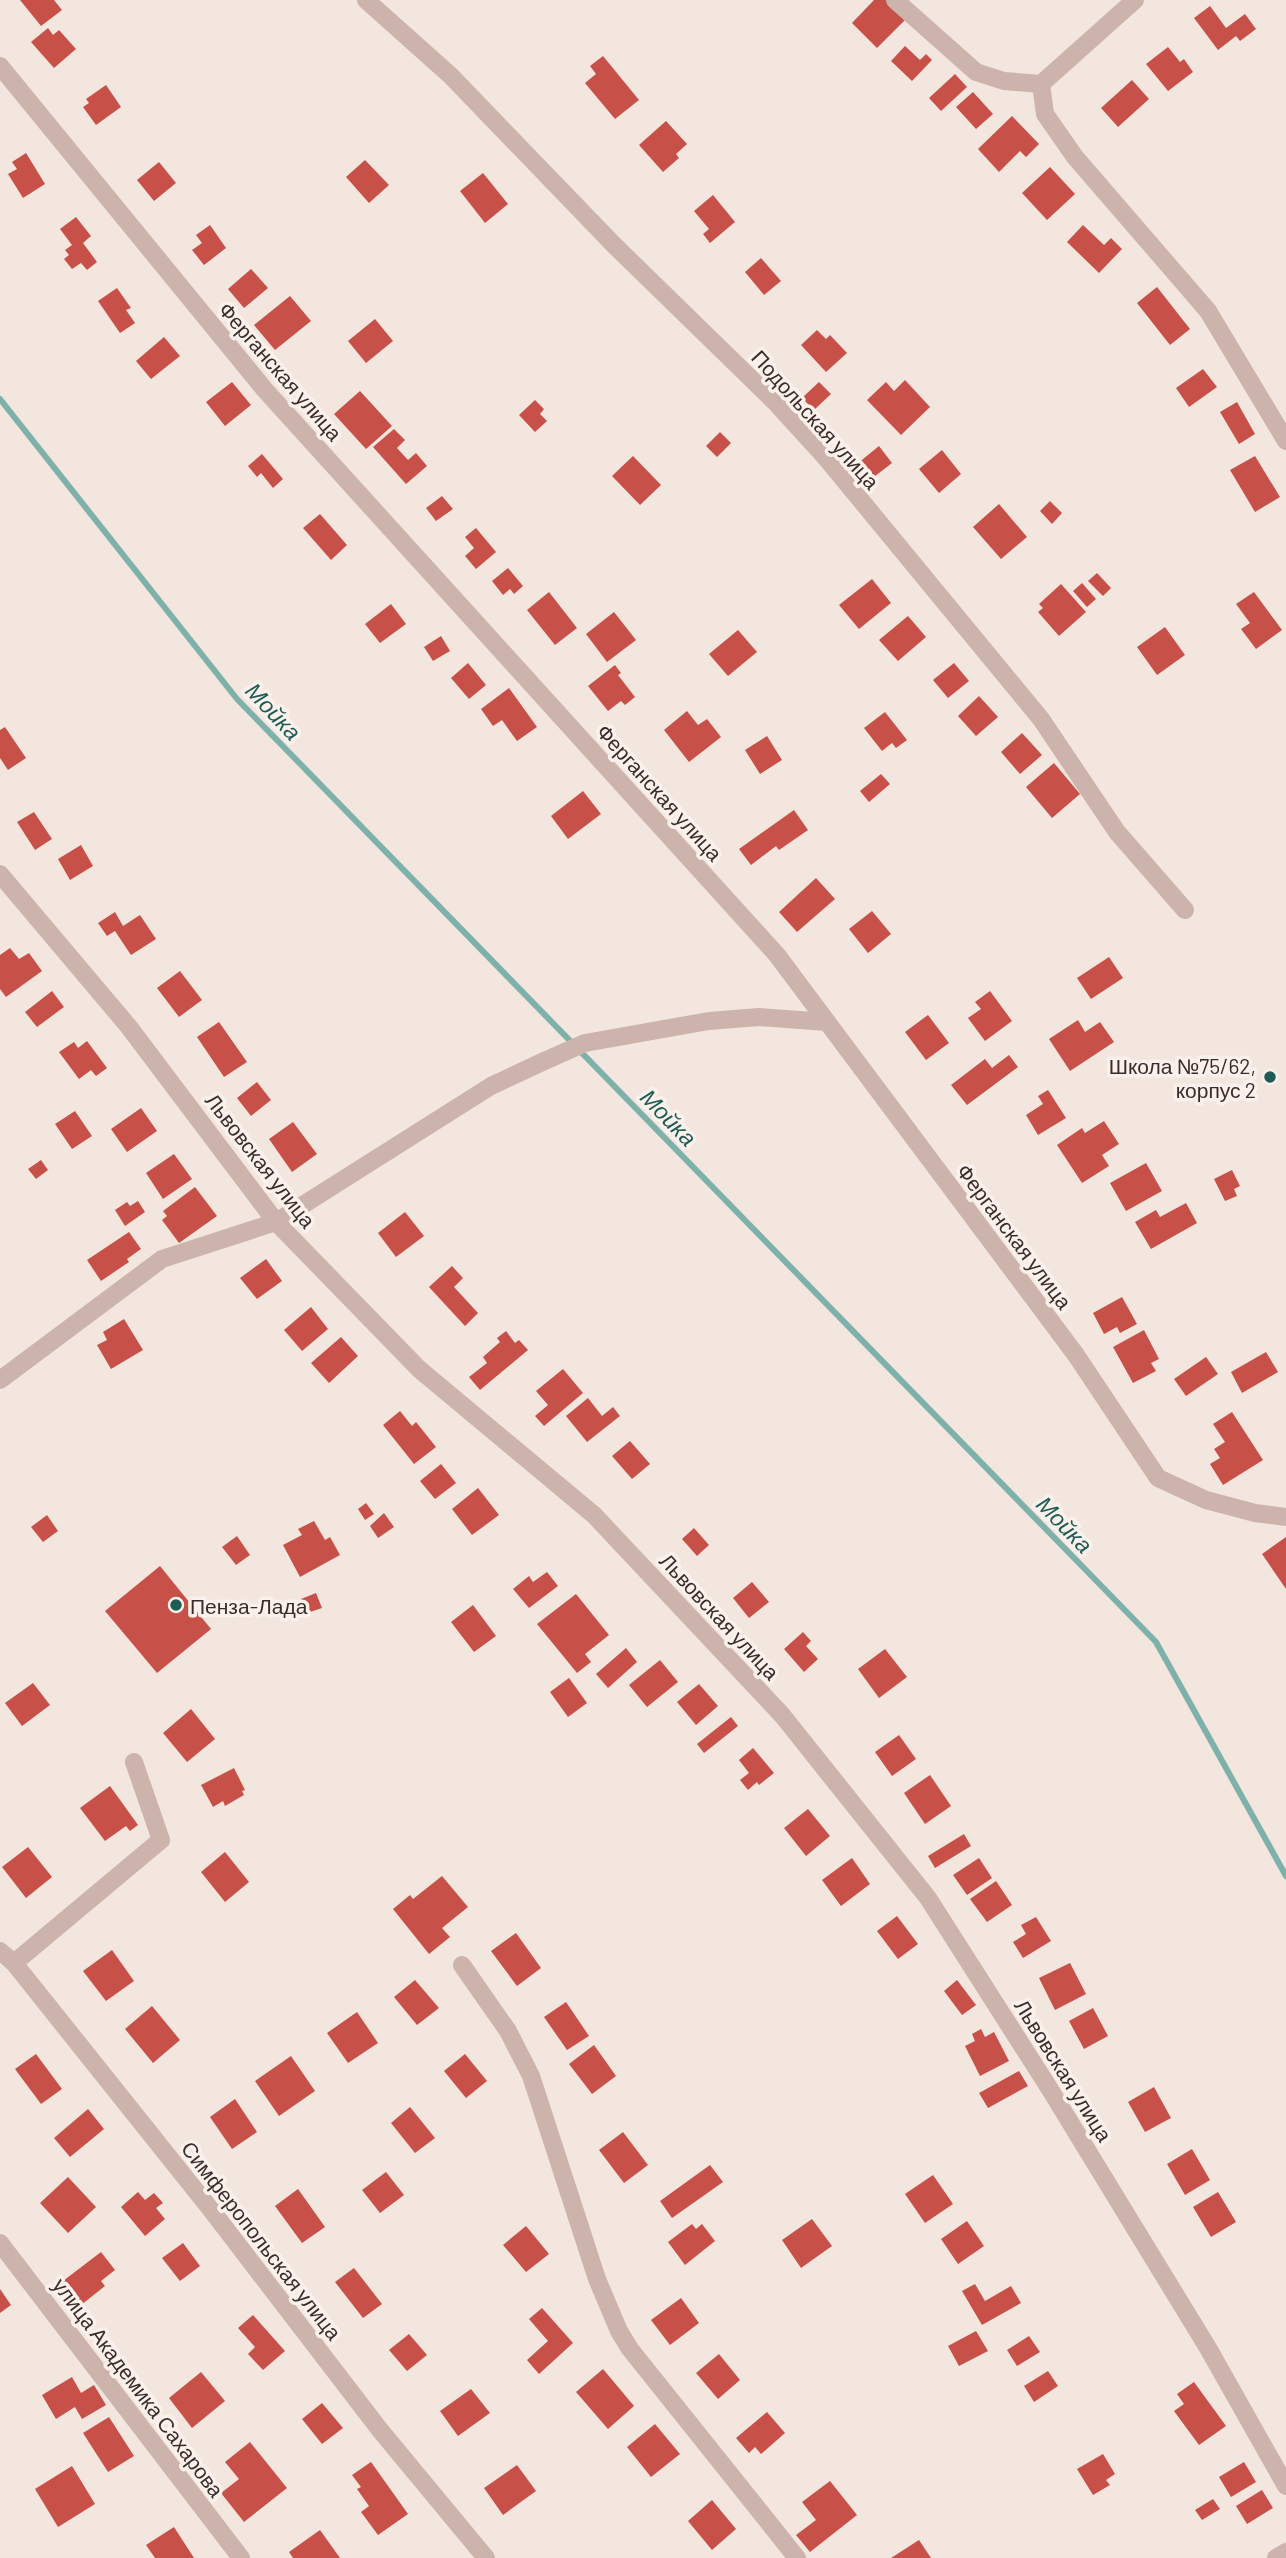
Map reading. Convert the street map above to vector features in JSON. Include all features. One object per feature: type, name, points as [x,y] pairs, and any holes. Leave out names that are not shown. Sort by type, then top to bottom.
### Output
[{"type":"street","name":"Подольская улица","points":[[366,0],[451,76],[614,245],[775,402],[826,458],[1041,719],[1116,832],[1185,910]]},
{"type":"street","points":[[895,0],[976,72],[1004,81],[1041,84],[1135,0]]},
{"type":"street","name":"Ферганская улица","points":[[0,66],[265,390],[777,955],[1076,1355],[1158,1478],[1206,1500],[1255,1513],[1286,1517]]},
{"type":"street","points":[[1041,84],[1045,114],[1075,157],[1208,311],[1286,441]]},
{"type":"street","name":"Львовская улица","points":[[0,874],[130,1027],[276,1222],[419,1368],[594,1514],[782,1715],[929,1898],[1208,2348],[1286,2486]]},
{"type":"street","points":[[0,1380],[162,1259],[276,1222],[491,1086],[585,1044],[709,1021],[759,1017],[827,1022]]},
{"type":"street","points":[[14,1963],[161,1840],[134,1762]]},
{"type":"street","name":"Симферопольская улица","points":[[0,1951],[14,1963],[212,2211],[380,2430],[486,2558]]},
{"type":"street","points":[[462,1965],[508,2031],[531,2076],[597,2279],[619,2332],[797,2558]]},
{"type":"street","name":"улица Академика Сахарова","points":[[0,2243],[241,2558]]},
{"type":"street","points":[[1276,2558],[1286,2552]]},
{"type":"building","points":[[20,0],[54,0],[62,10],[41,26]]},
{"type":"building","points":[[874,0],[886,0],[906,19],[877,48],[852,23]]},
{"type":"building","points":[[1210,6],[1226,28],[1245,14],[1256,29],[1240,41],[1236,36],[1218,50],[1194,18]]},
{"type":"building","points":[[48,28],[53,35],[59,30],[76,49],[54,68],[31,42]]},
{"type":"building","points":[[905,46],[920,60],[926,54],[932,60],[912,81],[891,61]]},
{"type":"building","points":[[1168,47],[1180,62],[1184,59],[1193,72],[1168,91],[1146,64]]},
{"type":"building","points":[[603,56],[639,100],[615,119],[585,83],[596,74],[590,66]]},
{"type":"building","points":[[955,74],[967,87],[941,111],[929,98]]},
{"type":"building","points":[[1132,80],[1149,99],[1118,127],[1101,108]]},
{"type":"building","points":[[106,85],[121,107],[96,125],[83,107],[89,103],[86,99]]},
{"type":"building","points":[[973,92],[993,114],[976,129],[956,107]]},
{"type":"building","points":[[1012,116],[1039,144],[1026,157],[1020,151],[999,172],[978,149]]},
{"type":"building","points":[[666,121],[687,144],[676,154],[679,158],[663,172],[639,145]]},
{"type":"building","points":[[26,153],[45,184],[23,198],[8,174],[17,169],[12,162]]},
{"type":"building","points":[[365,160],[389,185],[369,203],[346,177]]},
{"type":"building","points":[[159,162],[176,183],[154,201],[137,180]]},
{"type":"building","points":[[1050,167],[1075,194],[1047,220],[1022,193]]},
{"type":"building","points":[[483,173],[508,204],[485,223],[460,191]]},
{"type":"building","points":[[713,195],[735,222],[710,243],[703,234],[709,229],[694,211]]},
{"type":"building","points":[[76,217],[91,236],[83,243],[97,262],[87,270],[81,263],[72,269],[64,259],[69,255],[65,250],[72,245],[60,229]]},
{"type":"building","points":[[210,225],[226,248],[204,265],[192,250],[202,243],[196,235]]},
{"type":"building","points":[[1083,225],[1104,245],[1111,238],[1122,249],[1099,273],[1067,242]]},
{"type":"building","points":[[761,258],[781,281],[764,295],[745,272]]},
{"type":"building","points":[[251,269],[268,288],[244,308],[228,289]]},
{"type":"building","points":[[1157,287],[1190,329],[1170,345],[1137,303]]},
{"type":"building","points":[[117,288],[131,308],[126,310],[135,323],[120,333],[98,301]]},
{"type":"building","points":[[290,296],[311,321],[275,350],[254,325]]},
{"type":"building","points":[[375,319],[393,341],[366,363],[348,341]]},
{"type":"building","points":[[817,330],[826,339],[830,335],[847,353],[826,372],[801,345]]},
{"type":"building","points":[[164,337],[180,356],[151,379],[136,361]]},
{"type":"building","points":[[1203,369],[1217,387],[1189,407],[1176,388]]},
{"type":"building","points":[[905,380],[930,407],[901,435],[867,400],[886,382],[894,391]]},
{"type":"building","points":[[232,382],[251,405],[225,426],[206,402]]},
{"type":"building","points":[[819,382],[831,394],[814,410],[802,398]]},
{"type":"building","points":[[360,391],[392,426],[366,449],[334,414]]},
{"type":"building","points":[[535,400],[544,409],[540,414],[547,421],[535,432],[519,415]]},
{"type":"building","points":[[1237,402],[1255,434],[1239,444],[1220,412]]},
{"type":"building","points":[[394,429],[405,440],[397,448],[408,460],[416,453],[427,466],[406,484],[373,447]]},
{"type":"building","points":[[720,432],[731,443],[717,457],[706,446]]},
{"type":"building","points":[[879,446],[892,463],[870,480],[857,464]]},
{"type":"building","points":[[942,450],[961,474],[939,493],[919,469]]},
{"type":"building","points":[[262,454],[283,479],[273,488],[261,473],[257,477],[248,466]]},
{"type":"building","points":[[633,456],[661,485],[640,505],[612,476]]},
{"type":"building","points":[[1255,456],[1280,497],[1255,512],[1230,470]]},
{"type":"building","points":[[442,496],[453,509],[436,521],[426,508]]},
{"type":"building","points":[[1050,501],[1062,513],[1052,524],[1040,511]]},
{"type":"building","points":[[999,504],[1027,537],[1001,559],[973,527]]},
{"type":"building","points":[[320,514],[347,545],[331,560],[303,528]]},
{"type":"building","points":[[476,528],[496,552],[476,569],[465,556],[474,548],[465,537]]},
{"type":"building","points":[[508,568],[523,586],[514,594],[510,589],[503,595],[492,581]]},
{"type":"building","points":[[1097,573],[1111,588],[1103,596],[1088,581]]},
{"type":"building","points":[[872,579],[891,603],[859,629],[839,605]]},
{"type":"building","points":[[1082,583],[1096,599],[1087,607],[1073,591]]},
{"type":"building","points":[[1061,584],[1086,612],[1059,636],[1038,612],[1043,608],[1039,604]]},
{"type":"building","points":[[549,592],[577,628],[555,645],[527,610]]},
{"type":"building","points":[[1254,592],[1282,630],[1256,649],[1241,629],[1250,623],[1236,604]]},
{"type":"building","points":[[391,604],[406,624],[380,643],[365,624]]},
{"type":"building","points":[[614,612],[636,640],[607,662],[586,634]]},
{"type":"building","points":[[908,616],[926,637],[898,661],[879,640]]},
{"type":"building","points":[[1165,627],[1185,655],[1157,675],[1137,647]]},
{"type":"building","points":[[738,630],[757,652],[728,676],[709,654]]},
{"type":"building","points":[[441,636],[450,651],[433,661],[424,647]]},
{"type":"building","points":[[468,663],[486,685],[469,699],[451,678]]},
{"type":"building","points":[[954,663],[969,681],[948,698],[933,680]]},
{"type":"building","points":[[615,665],[621,673],[618,675],[635,697],[625,705],[621,701],[608,711],[588,686]]},
{"type":"building","points":[[509,688],[537,727],[517,741],[502,720],[493,726],[481,709]]},
{"type":"building","points":[[979,696],[998,717],[976,736],[958,716]]},
{"type":"building","points":[[687,711],[698,725],[707,719],[721,737],[689,762],[664,730]]},
{"type":"building","points":[[885,712],[907,740],[896,748],[892,743],[882,751],[864,728]]},
{"type":"building","points":[[5,727],[26,758],[8,770],[0,758],[0,730]]},
{"type":"building","points":[[1022,733],[1042,755],[1020,774],[1001,752]]},
{"type":"building","points":[[767,736],[782,760],[760,774],[745,750]]},
{"type":"building","points":[[1054,763],[1080,794],[1052,818],[1026,787]]},
{"type":"building","points":[[881,774],[890,784],[869,802],[860,791]]},
{"type":"building","points":[[583,791],[601,814],[568,839],[551,816]]},
{"type":"building","points":[[794,810],[808,830],[779,850],[776,846],[751,865],[739,849]]},
{"type":"building","points":[[34,812],[52,839],[35,850],[17,822]]},
{"type":"building","points":[[81,845],[93,866],[70,880],[58,859]]},
{"type":"building","points":[[816,878],[835,899],[797,932],[779,912]]},
{"type":"building","points":[[872,911],[891,934],[868,953],[849,929]]},
{"type":"building","points":[[115,912],[123,926],[140,915],[156,939],[131,955],[115,931],[107,936],[98,923]]},
{"type":"building","points":[[10,948],[19,959],[29,953],[42,971],[6,997],[0,989],[0,955]]},
{"type":"building","points":[[1109,957],[1123,978],[1091,999],[1077,978]]},
{"type":"building","points":[[180,971],[202,1000],[179,1017],[157,988]]},
{"type":"building","points":[[52,991],[64,1007],[37,1027],[25,1012]]},
{"type":"building","points":[[990,991],[1012,1021],[985,1041],[968,1018],[981,1009],[975,1002]]},
{"type":"building","points":[[928,1015],[949,1043],[926,1060],[905,1032]]},
{"type":"building","points":[[1078,1020],[1085,1032],[1100,1022],[1114,1042],[1070,1071],[1049,1039]]},
{"type":"building","points":[[219,1022],[247,1062],[224,1077],[197,1037]]},
{"type":"building","points":[[87,1041],[107,1068],[96,1076],[91,1070],[79,1079],[59,1052],[74,1042],[78,1048]]},
{"type":"building","points":[[1009,1055],[1018,1067],[967,1105],[951,1085],[985,1059],[992,1068]]},
{"type":"building","points":[[257,1082],[271,1100],[251,1116],[237,1098]]},
{"type":"building","points":[[1048,1090],[1066,1118],[1038,1135],[1026,1115],[1043,1104],[1038,1096]]},
{"type":"building","points":[[141,1108],[157,1131],[127,1152],[111,1129]]},
{"type":"building","points":[[75,1111],[92,1136],[72,1149],[55,1124]]},
{"type":"building","points":[[1104,1121],[1119,1144],[1102,1155],[1109,1166],[1082,1183],[1057,1145],[1082,1128],[1085,1133]]},
{"type":"building","points":[[293,1122],[317,1154],[292,1172],[269,1139]]},
{"type":"building","points":[[174,1154],[192,1179],[163,1199],[146,1173]]},
{"type":"building","points":[[41,1160],[48,1170],[36,1179],[28,1169]]},
{"type":"building","points":[[1146,1163],[1162,1191],[1126,1211],[1110,1183]]},
{"type":"building","points":[[1232,1170],[1240,1186],[1234,1189],[1237,1196],[1225,1201],[1214,1179]]},
{"type":"building","points":[[195,1187],[217,1216],[179,1243],[162,1220],[167,1216],[163,1211]]},
{"type":"building","points":[[138,1201],[145,1212],[125,1226],[115,1210],[127,1202],[130,1206]]},
{"type":"building","points":[[1186,1203],[1197,1223],[1151,1249],[1135,1222],[1156,1210],[1160,1217]]},
{"type":"building","points":[[405,1212],[424,1236],[396,1257],[378,1233]]},
{"type":"building","points":[[129,1232],[141,1249],[127,1259],[129,1262],[101,1281],[87,1260]]},
{"type":"building","points":[[266,1259],[282,1281],[257,1299],[240,1278]]},
{"type":"building","points":[[452,1266],[463,1278],[454,1287],[478,1313],[465,1326],[429,1287]]},
{"type":"building","points":[[1122,1297],[1137,1324],[1120,1333],[1117,1327],[1104,1334],[1093,1313]]},
{"type":"building","points":[[311,1307],[328,1329],[302,1351],[284,1330]]},
{"type":"building","points":[[124,1319],[143,1350],[111,1369],[97,1345],[107,1340],[103,1332]]},
{"type":"building","points":[[1144,1330],[1159,1359],[1151,1363],[1156,1371],[1133,1383],[1113,1347]]},
{"type":"building","points":[[506,1331],[515,1343],[519,1340],[528,1350],[480,1390],[469,1377],[487,1363],[483,1357],[500,1342],[497,1338]]},
{"type":"building","points":[[341,1337],[358,1356],[329,1383],[311,1363]]},
{"type":"building","points":[[1266,1352],[1278,1372],[1242,1393],[1231,1372]]},
{"type":"building","points":[[1206,1357],[1218,1374],[1186,1396],[1174,1379]]},
{"type":"building","points":[[563,1369],[583,1393],[544,1426],[535,1416],[548,1405],[536,1391]]},
{"type":"building","points":[[588,1398],[602,1416],[613,1407],[620,1416],[587,1442],[566,1416]]},
{"type":"building","points":[[400,1411],[412,1426],[416,1422],[436,1447],[414,1464],[383,1425]]},
{"type":"building","points":[[1232,1412],[1263,1460],[1223,1485],[1210,1464],[1220,1458],[1214,1449],[1225,1442],[1213,1424]]},
{"type":"building","points":[[630,1441],[650,1464],[632,1479],[612,1456]]},
{"type":"building","points":[[441,1464],[456,1483],[435,1499],[420,1481]]},
{"type":"building","points":[[478,1488],[499,1515],[472,1535],[452,1509]]},
{"type":"building","points":[[366,1503],[374,1514],[365,1520],[358,1509]]},
{"type":"building","points":[[384,1513],[394,1527],[378,1538],[370,1526]]},
{"type":"building","points":[[47,1515],[58,1531],[43,1542],[31,1527]]},
{"type":"building","points":[[314,1521],[325,1540],[330,1537],[340,1555],[300,1577],[283,1545],[302,1535],[298,1529]]},
{"type":"building","points":[[694,1528],[709,1545],[697,1556],[682,1539]]},
{"type":"building","points":[[237,1536],[250,1555],[236,1565],[222,1547]]},
{"type":"building","points":[[1286,1537],[1286,1589],[1262,1554]]},
{"type":"building","points":[[160,1566],[211,1629],[157,1673],[105,1611]]},
{"type":"building","points":[[547,1572],[558,1586],[529,1608],[513,1589],[529,1576],[533,1582]]},
{"type":"building","points":[[752,1582],[769,1602],[749,1618],[733,1598]]},
{"type":"building","points":[[316,1593],[322,1608],[307,1613],[301,1599]]},
{"type":"building","points":[[576,1594],[609,1635],[585,1654],[591,1662],[577,1673],[537,1624]]},
{"type":"building","points":[[473,1605],[496,1636],[474,1652],[451,1622]]},
{"type":"building","points":[[803,1632],[811,1641],[806,1646],[818,1659],[804,1672],[784,1649]]},
{"type":"building","points":[[626,1648],[637,1662],[608,1688],[596,1674]]},
{"type":"building","points":[[885,1649],[907,1677],[879,1698],[858,1669]]},
{"type":"building","points":[[660,1660],[678,1682],[647,1707],[629,1685]]},
{"type":"building","points":[[569,1678],[587,1703],[568,1717],[550,1692]]},
{"type":"building","points":[[33,1683],[50,1705],[22,1726],[5,1703]]},
{"type":"building","points":[[699,1684],[718,1706],[696,1725],[677,1702]]},
{"type":"building","points":[[191,1709],[215,1739],[187,1762],[163,1733]]},
{"type":"building","points":[[731,1717],[738,1726],[704,1753],[697,1744]]},
{"type":"building","points":[[899,1735],[916,1759],[892,1776],[875,1752]]},
{"type":"building","points":[[753,1748],[774,1773],[748,1790],[740,1780],[749,1773],[739,1760]]},
{"type":"building","points":[[234,1768],[245,1790],[242,1791],[244,1795],[225,1806],[223,1801],[213,1807],[201,1785]]},
{"type":"building","points":[[930,1775],[951,1806],[925,1824],[904,1793]]},
{"type":"building","points":[[110,1786],[138,1825],[130,1831],[126,1826],[105,1841],[80,1808]]},
{"type":"building","points":[[808,1809],[830,1836],[806,1856],[784,1828]]},
{"type":"building","points":[[964,1834],[971,1846],[935,1868],[928,1856]]},
{"type":"building","points":[[28,1847],[52,1877],[26,1898],[2,1867]]},
{"type":"building","points":[[225,1852],[249,1882],[225,1902],[201,1872]]},
{"type":"building","points":[[852,1858],[870,1884],[841,1906],[822,1880]]},
{"type":"building","points":[[979,1858],[992,1878],[967,1895],[953,1875]]},
{"type":"building","points":[[442,1876],[468,1907],[442,1928],[450,1937],[429,1954],[393,1909],[410,1895],[413,1899]]},
{"type":"building","points":[[996,1881],[1012,1905],[987,1922],[970,1899]]},
{"type":"building","points":[[897,1916],[918,1944],[898,1959],[877,1931]]},
{"type":"building","points":[[1036,1917],[1051,1941],[1023,1958],[1013,1942],[1026,1934],[1021,1925]]},
{"type":"building","points":[[516,1933],[541,1968],[517,1986],[491,1951]]},
{"type":"building","points":[[112,1950],[134,1981],[106,2001],[83,1971]]},
{"type":"building","points":[[1070,1963],[1086,1994],[1055,2010],[1039,1978]]},
{"type":"building","points":[[415,1980],[439,2008],[417,2025],[394,1997]]},
{"type":"building","points":[[957,1980],[976,2005],[962,2015],[944,1991]]},
{"type":"building","points":[[566,2002],[589,2036],[567,2050],[544,2017]]},
{"type":"building","points":[[152,2006],[180,2040],[153,2063],[125,2029]]},
{"type":"building","points":[[1093,2008],[1108,2036],[1084,2049],[1069,2021]]},
{"type":"building","points":[[357,2012],[378,2043],[348,2063],[327,2033]]},
{"type":"building","points":[[981,2029],[985,2037],[994,2032],[1009,2061],[980,2076],[965,2046],[975,2041],[972,2034]]},
{"type":"building","points":[[594,2045],[616,2076],[592,2094],[569,2064]]},
{"type":"building","points":[[36,2054],[62,2089],[41,2104],[15,2069]]},
{"type":"building","points":[[465,2054],[487,2081],[466,2098],[444,2071]]},
{"type":"building","points":[[291,2056],[315,2091],[279,2116],[255,2081]]},
{"type":"building","points":[[1019,2071],[1028,2086],[988,2108],[979,2093]]},
{"type":"building","points":[[1154,2087],[1171,2118],[1145,2132],[1128,2102]]},
{"type":"building","points":[[235,2099],[257,2132],[232,2149],[210,2117]]},
{"type":"building","points":[[410,2107],[435,2138],[415,2153],[391,2123]]},
{"type":"building","points":[[88,2109],[104,2129],[70,2157],[54,2138]]},
{"type":"building","points":[[623,2132],[648,2165],[624,2183],[599,2150]]},
{"type":"building","points":[[1192,2149],[1210,2180],[1185,2195],[1167,2164]]},
{"type":"building","points":[[710,2165],[723,2182],[672,2218],[660,2201]]},
{"type":"building","points":[[386,2172],[404,2195],[380,2213],[362,2190]]},
{"type":"building","points":[[933,2175],[953,2204],[925,2223],[905,2194]]},
{"type":"building","points":[[68,2177],[96,2207],[68,2233],[40,2203]]},
{"type":"building","points":[[298,2189],[325,2227],[302,2243],[275,2206]]},
{"type":"building","points":[[138,2192],[145,2200],[154,2193],[163,2203],[156,2208],[165,2219],[145,2236],[121,2207]]},
{"type":"building","points":[[1218,2192],[1236,2222],[1211,2237],[1193,2207]]},
{"type":"building","points":[[812,2219],[832,2246],[801,2268],[782,2240]]},
{"type":"building","points":[[967,2221],[984,2246],[958,2264],[941,2239]]},
{"type":"building","points":[[692,2224],[696,2229],[702,2224],[715,2241],[685,2265],[668,2242]]},
{"type":"building","points":[[526,2226],[549,2254],[526,2272],[503,2245]]},
{"type":"building","points":[[183,2243],[200,2266],[180,2281],[162,2258]]},
{"type":"building","points":[[101,2252],[115,2270],[101,2281],[105,2286],[81,2305],[63,2281]]},
{"type":"building","points":[[354,2268],[382,2304],[363,2318],[335,2282]]},
{"type":"building","points":[[975,2284],[985,2301],[1011,2286],[1021,2303],[982,2325],[962,2291]]},
{"type":"building","points":[[0,2289],[11,2305],[0,2313]]},
{"type":"building","points":[[681,2298],[699,2323],[670,2345],[651,2320]]},
{"type":"building","points":[[542,2308],[573,2343],[539,2374],[527,2360],[548,2341],[529,2319]]},
{"type":"building","points":[[253,2315],[285,2351],[263,2370],[248,2354],[255,2347],[238,2328]]},
{"type":"building","points":[[976,2331],[988,2351],[959,2366],[948,2346]]},
{"type":"building","points":[[409,2334],[427,2355],[407,2371],[389,2350]]},
{"type":"building","points":[[1029,2336],[1040,2352],[1017,2366],[1007,2350]]},
{"type":"building","points":[[719,2354],[740,2380],[718,2399],[696,2373]]},
{"type":"building","points":[[603,2369],[634,2406],[608,2429],[576,2392]]},
{"type":"building","points":[[1048,2371],[1058,2386],[1034,2402],[1024,2386]]},
{"type":"building","points":[[201,2372],[225,2401],[192,2428],[169,2398]]},
{"type":"building","points":[[72,2377],[81,2393],[94,2385],[106,2405],[82,2419],[75,2407],[56,2419],[42,2395]]},
{"type":"building","points":[[1194,2382],[1226,2426],[1199,2445],[1174,2411],[1184,2404],[1177,2394]]},
{"type":"building","points":[[471,2389],[490,2413],[458,2436],[440,2411]]},
{"type":"building","points":[[322,2403],[343,2428],[322,2444],[302,2419]]},
{"type":"building","points":[[767,2412],[785,2433],[761,2454],[755,2447],[749,2453],[736,2438]]},
{"type":"building","points":[[109,2417],[134,2456],[108,2472],[83,2433]]},
{"type":"building","points":[[655,2424],[680,2454],[651,2477],[627,2447]]},
{"type":"building","points":[[250,2442],[287,2488],[244,2522],[221,2493],[239,2479],[225,2462]]},
{"type":"building","points":[[1103,2454],[1115,2474],[1106,2480],[1110,2485],[1093,2495],[1077,2469]]},
{"type":"building","points":[[371,2462],[408,2514],[378,2535],[361,2512],[369,2506],[357,2489],[361,2487],[352,2475]]},
{"type":"building","points":[[1244,2462],[1256,2482],[1231,2497],[1219,2477]]},
{"type":"building","points":[[517,2465],[536,2491],[503,2515],[484,2488]]},
{"type":"building","points":[[72,2466],[95,2504],[58,2527],[35,2489]]},
{"type":"building","points":[[830,2481],[857,2515],[810,2552],[796,2535],[816,2520],[802,2502]]},
{"type":"building","points":[[1262,2490],[1273,2508],[1247,2524],[1236,2506]]},
{"type":"building","points":[[1213,2499],[1220,2509],[1202,2520],[1195,2510]]},
{"type":"building","points":[[712,2500],[736,2529],[712,2550],[688,2521]]},
{"type":"building","points":[[174,2527],[194,2558],[155,2558],[146,2545]]},
{"type":"building","points":[[320,2530],[340,2558],[293,2558],[289,2552]]},
{"type":"building","points":[[919,2540],[931,2558],[891,2558]]},
{"type":"waterway","name":"Мойка","points":[[0,399],[237,699],[1156,1642],[1286,1876]]},
{"type":"place","name":"Школа №75/62, корпус 2","points":[[1270,1077]]},
{"type":"place","name":"Пенза-Лада","points":[[176,1605]]}]
